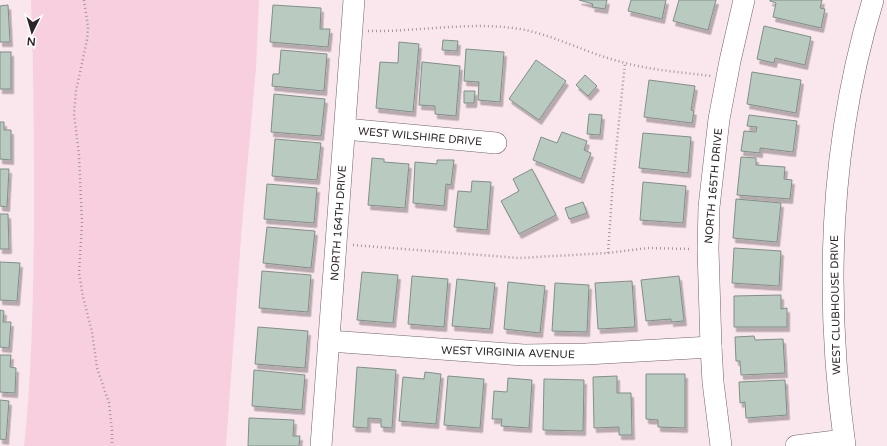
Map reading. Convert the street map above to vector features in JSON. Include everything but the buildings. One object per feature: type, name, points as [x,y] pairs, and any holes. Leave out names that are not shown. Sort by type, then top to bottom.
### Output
[{"type":"street","name":"NORTH 164TH DRIVE","points":[[321,446],[354,0]]},
{"type":"street","name":"NORTH 165TH DRIVE","points":[[721,446],[713,382],[711,347],[708,249],[710,200],[719,119],[744,0]]},
{"type":"street","name":"WEST CLUBHOUSE DRIVE","points":[[844,443],[839,403],[833,317],[832,278],[834,215],[840,153],[852,78],[873,0]]},
{"type":"street","name":"WEST WILSHIRE DRIVE","points":[[345,129],[496,143]]},
{"type":"street","name":"WEST VIRGINIA AVENUE","points":[[329,341],[524,355],[579,354],[711,347]]},
{"type":"street","points":[[796,446],[844,443]]},
{"type":"path","points":[[84,0],[88,27],[87,40],[76,91],[74,114],[79,155],[82,222],[79,273],[83,297],[92,332],[97,368],[109,403],[112,446]]},
{"type":"path","points":[[352,30],[402,31],[484,27],[520,29],[546,35],[626,63],[727,77]]},
{"type":"path","points":[[608,253],[613,180],[626,63]]},
{"type":"path","points":[[337,244],[519,258],[608,253],[648,248],[708,249]]},
{"type":"shaded area","points":[[31,0],[259,0],[256,68],[242,225],[226,446],[24,446],[27,419],[33,310],[34,255],[34,114]]}]
